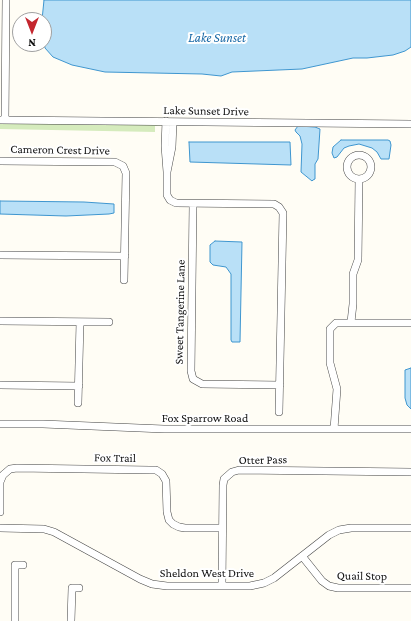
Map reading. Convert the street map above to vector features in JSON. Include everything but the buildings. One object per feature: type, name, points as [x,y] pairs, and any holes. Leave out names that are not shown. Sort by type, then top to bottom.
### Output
[{"type":"street","points":[[3,120],[6,0]]},
{"type":"street","name":"Lake Sunset Drive","points":[[3,120],[411,124]]},
{"type":"street","points":[[170,121],[165,146],[167,195],[170,200],[176,203],[193,204],[274,204],[279,207],[283,213],[279,412]]},
{"type":"street","name":"Cameron Crest Drive","points":[[0,161],[115,162],[121,164],[126,173],[124,280]]},
{"type":"street","points":[[351,322],[353,304],[353,274],[358,260],[359,179]]},
{"type":"street","name":"Sweet Tangerine Lane","points":[[193,204],[190,371],[193,379],[202,384],[280,385]]},
{"type":"street","points":[[0,255],[125,256]]},
{"type":"street","points":[[0,321],[109,322]]},
{"type":"street","points":[[78,403],[80,322]]},
{"type":"street","points":[[334,429],[337,389],[330,363],[330,329],[336,323],[411,323]]},
{"type":"street","points":[[0,385],[79,386]]},
{"type":"street","name":"Fox Sparrow Road","points":[[0,424],[43,424],[164,429],[411,429]]},
{"type":"street","name":"Fox Trail","points":[[0,512],[0,482],[3,475],[10,470],[17,468],[156,470],[162,474],[166,481],[167,512],[169,520],[173,524],[185,528],[222,528]]},
{"type":"street","name":"Otter Pass","points":[[222,585],[223,485],[224,480],[232,472],[239,470],[411,472]]},
{"type":"street","name":"Sheldon West Drive","points":[[0,528],[44,529],[54,532],[140,580],[152,584],[167,586],[250,586],[264,583],[274,578],[329,535],[339,530],[351,528],[411,528]]},
{"type":"street","name":"Quail Stop","points":[[302,556],[322,582],[329,586],[338,588],[411,588]]},
{"type":"street","points":[[15,621],[15,565],[23,564]]},
{"type":"street","points":[[72,621],[72,588],[79,588]]},
{"type":"green space","points":[[0,123],[164,125],[155,126],[155,132],[0,129]]},
{"type":"water","name":"Lake Sunset","points":[[44,0],[411,0],[411,47],[405,51],[393,55],[353,58],[302,69],[232,72],[221,76],[202,74],[105,72],[72,65],[53,57],[49,52],[52,52],[52,12],[43,12]]},
{"type":"water","points":[[298,126],[315,127],[320,129],[318,159],[315,164],[315,179],[312,181],[301,172],[302,144],[300,136],[295,130]]},
{"type":"water","points":[[341,140],[388,140],[390,141],[391,145],[389,159],[381,159],[377,152],[372,148],[359,144],[344,148],[337,157],[334,158],[332,153],[333,147]]},
{"type":"water","points":[[189,142],[290,142],[291,165],[190,162]]},
{"type":"water","points":[[0,201],[84,202],[114,204],[114,213],[66,216],[0,214]]},
{"type":"water","points":[[215,241],[242,242],[240,342],[232,342],[231,340],[231,274],[226,267],[213,265],[210,262],[210,245]]},
{"type":"water","points":[[411,368],[411,409],[407,405],[405,398],[405,370]]}]
